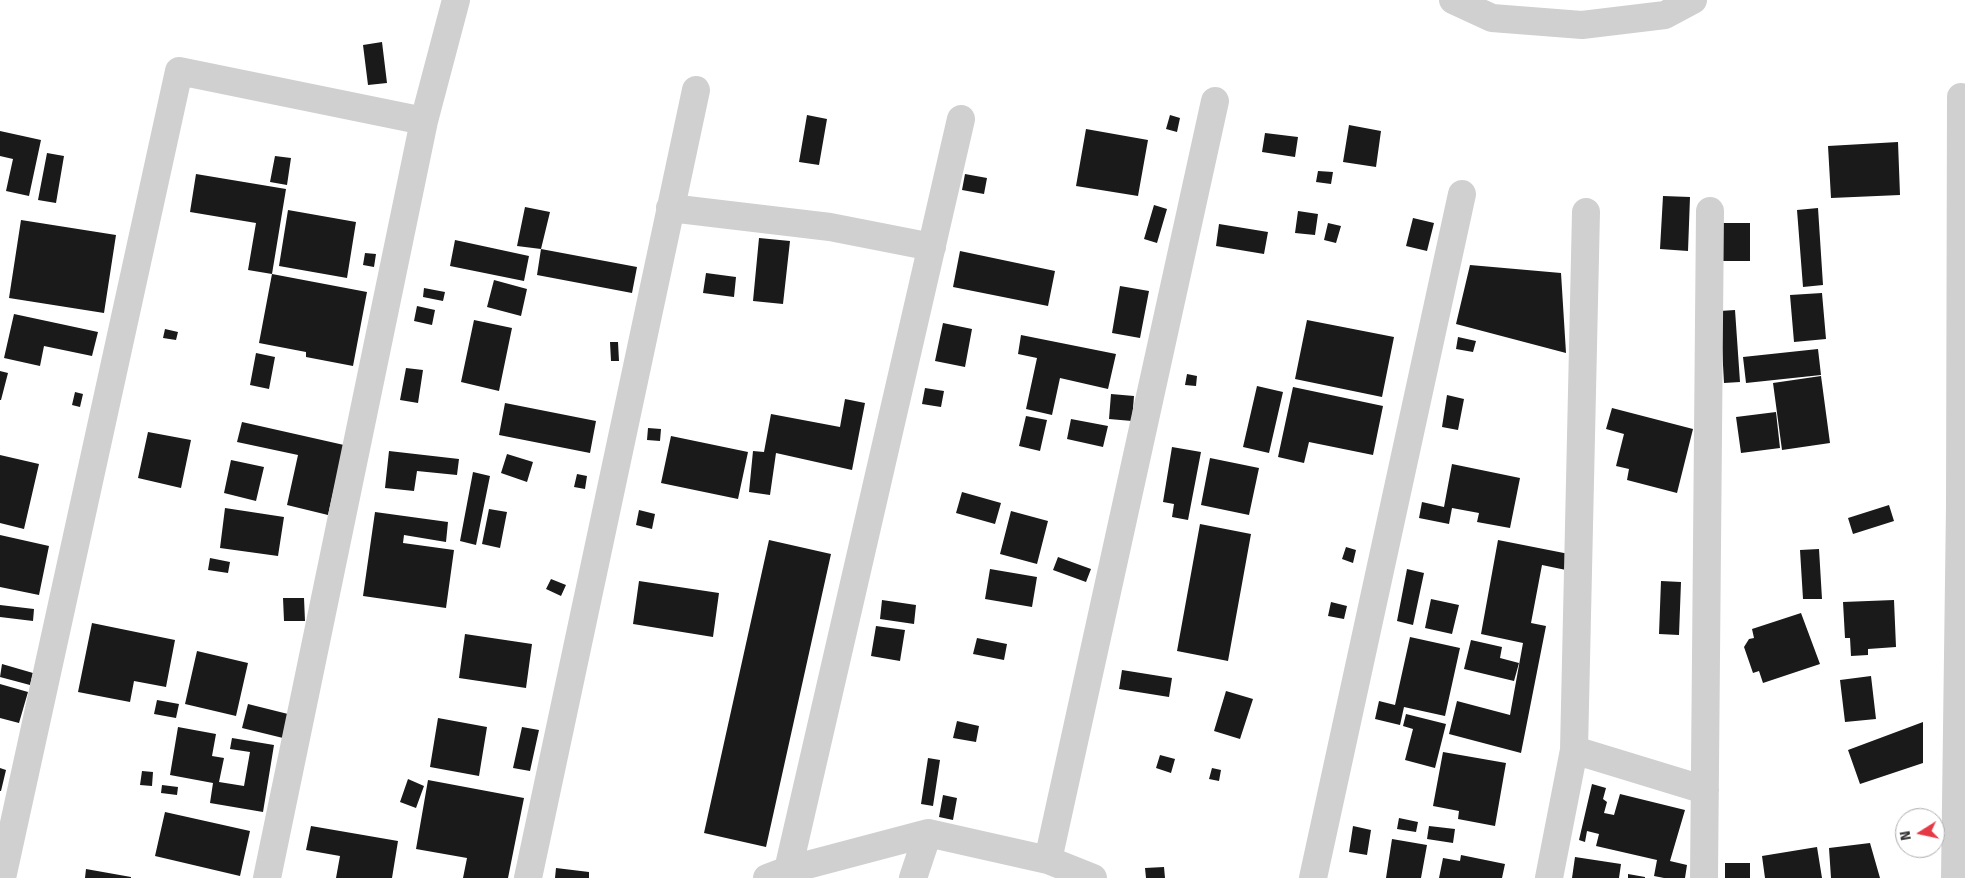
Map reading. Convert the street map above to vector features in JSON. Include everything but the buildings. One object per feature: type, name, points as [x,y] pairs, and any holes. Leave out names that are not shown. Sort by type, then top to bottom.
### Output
[{"type":"street","points":[[267,878],[424,121],[456,0]]},
{"type":"street","points":[[1460,2],[1492,18],[1582,25],[1665,15],[1693,0]]},
{"type":"street","points":[[2,878],[179,71],[424,121]]},
{"type":"street","points":[[528,878],[696,90]]},
{"type":"street","points":[[1955,878],[1963,506],[1962,97]]},
{"type":"street","points":[[1048,860],[1215,101]]},
{"type":"street","points":[[961,118],[932,247],[778,874],[928,833],[1048,860],[1093,878]]},
{"type":"street","points":[[1313,878],[1462,194]]},
{"type":"street","points":[[670,208],[830,227],[932,247]]},
{"type":"street","points":[[1704,878],[1710,211]]},
{"type":"street","points":[[1549,878],[1574,750],[1586,212]]},
{"type":"street","points":[[1574,750],[1705,790]]},
{"type":"street","points":[[914,878],[928,833]]}]
